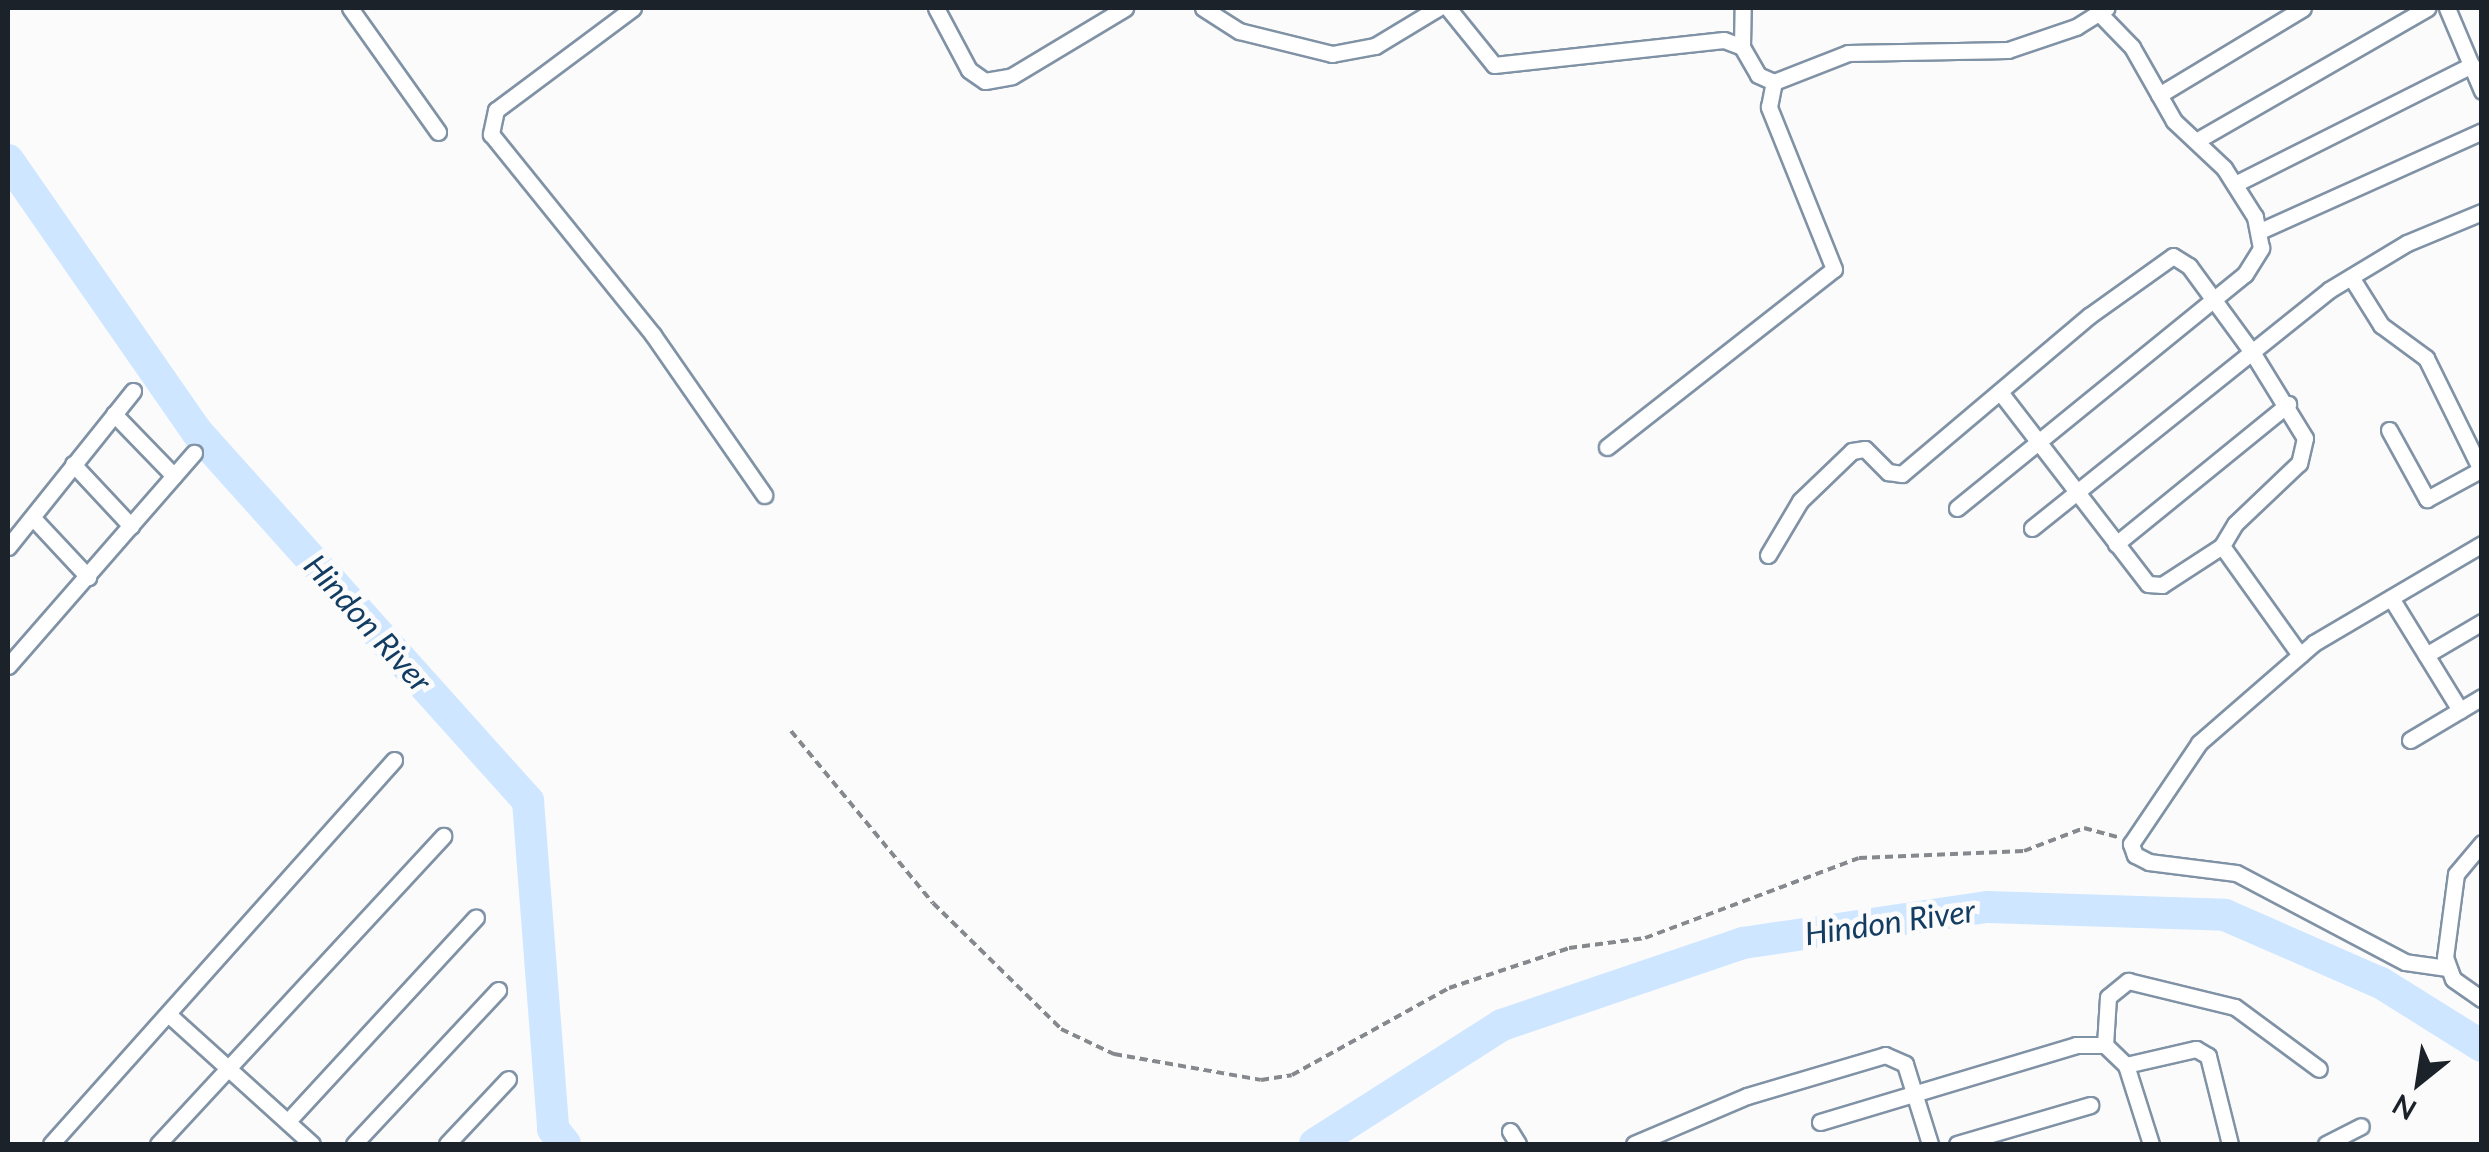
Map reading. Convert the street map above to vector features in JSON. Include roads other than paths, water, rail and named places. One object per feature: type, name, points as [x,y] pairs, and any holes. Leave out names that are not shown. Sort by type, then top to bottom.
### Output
[{"type":"street","points":[[350,8],[438,132]]},
{"type":"street","points":[[633,8],[496,110],[491,134],[654,335],[764,495]]},
{"type":"street","points":[[936,8],[969,70],[984,81],[1012,76],[1125,8]]},
{"type":"street","points":[[1203,8],[1239,31],[1332,54],[1375,46],[1438,8]]},
{"type":"street","points":[[1448,8],[1481,56],[1510,68],[1637,46],[1724,40],[1742,47]]},
{"type":"street","points":[[1743,8],[1742,47],[1758,75],[1774,82],[1848,53],[1986,55],[2104,11],[2158,96],[2235,184],[2260,231],[2256,260],[1957,508]]},
{"type":"street","points":[[2158,96],[2303,8]]},
{"type":"street","points":[[2196,141],[2427,8]]},
{"type":"street","points":[[2235,184],[2478,77],[2449,8]]},
{"type":"street","points":[[1607,447],[1834,270],[1769,107],[1774,82]]},
{"type":"street","points":[[2260,231],[2482,132]]},
{"type":"street","points":[[2032,528],[2351,277],[2407,243],[2482,212]]},
{"type":"street","points":[[1768,555],[1800,502],[1852,451],[1865,449],[1888,472],[1902,474],[2000,392],[2170,257],[2190,266],[2252,352],[2288,404],[2306,449],[2222,546],[2154,587],[2116,544],[2000,392]]},
{"type":"street","points":[[2351,277],[2381,325],[2426,358],[2481,470],[2426,500],[2389,430]]},
{"type":"street","points":[[8,547],[132,390]]},
{"type":"street","points":[[2116,544],[2288,404]]},
{"type":"street","points":[[114,414],[174,476]]},
{"type":"street","points":[[8,666],[194,453]]},
{"type":"street","points":[[73,464],[131,526]]},
{"type":"street","points":[[34,518],[88,576]]},
{"type":"street","points":[[2482,544],[2300,655],[2198,743],[2132,844],[2135,855],[2148,862],[2236,873],[2405,962],[2447,968],[2482,999]]},
{"type":"street","points":[[2222,546],[2300,655]]},
{"type":"street","points":[[2391,598],[2460,710]]},
{"type":"street","points":[[2426,655],[2482,622]]},
{"type":"street","points":[[2410,740],[2482,697]]},
{"type":"street","points":[[52,1144],[394,760]]},
{"type":"street","points":[[158,1144],[443,836]]},
{"type":"street","points":[[2447,968],[2456,874],[2482,843]]},
{"type":"street","points":[[288,1121],[476,917]]},
{"type":"street","points":[[2105,1045],[2108,998],[2128,981],[2235,1007],[2319,1069]]},
{"type":"street","points":[[354,1144],[498,990]]},
{"type":"street","points":[[168,1014],[312,1144]]},
{"type":"street","points":[[1820,1122],[2076,1045],[2105,1045],[2126,1065],[2151,1144]]},
{"type":"street","points":[[2126,1065],[2205,1052],[2230,1144]]},
{"type":"street","points":[[1634,1144],[1747,1096],[1885,1054],[1905,1064],[1930,1144]]},
{"type":"street","points":[[447,1144],[508,1079]]},
{"type":"street","points":[[1956,1144],[2090,1105]]},
{"type":"street","points":[[2326,1144],[2361,1126]]},
{"type":"waterway","name":"Hindon River","points":[[8,160],[197,432],[528,801],[553,1129],[565,1144]]},
{"type":"waterway","name":"Hindon River","points":[[1315,1144],[1502,1025],[1743,943],[1988,907],[2225,915],[2381,983],[2482,1046]]}]
